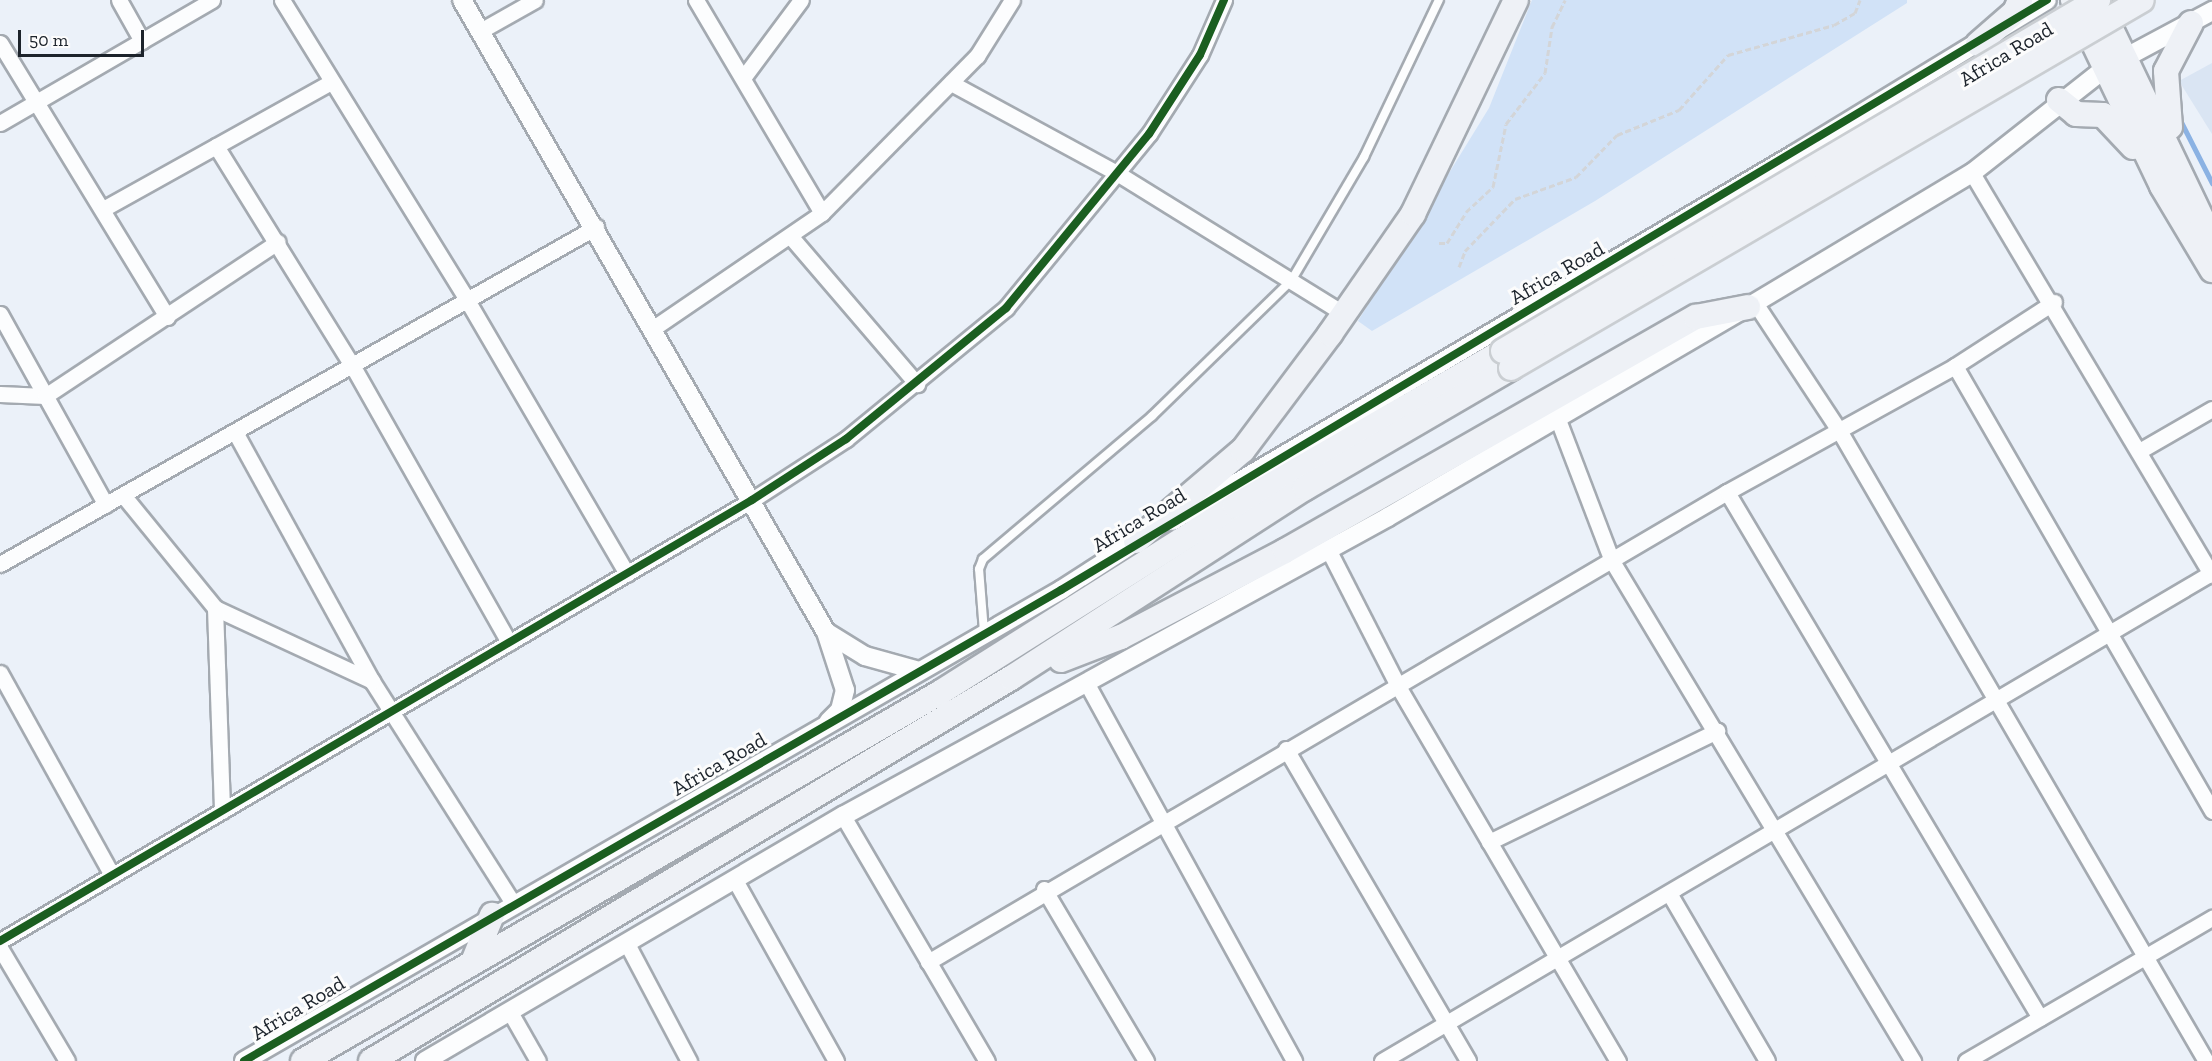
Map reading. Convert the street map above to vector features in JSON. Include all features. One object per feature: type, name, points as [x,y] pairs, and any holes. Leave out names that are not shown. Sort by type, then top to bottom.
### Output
[{"type":"highway","points":[[1136,541],[1243,450],[1344,314],[1413,214],[1516,0]]},
{"type":"highway","points":[[1978,44],[2020,0]]},
{"type":"highway","points":[[2073,0],[2104,69],[2172,181]]},
{"type":"highway","points":[[2097,0],[2128,57],[2172,181],[2212,270]]},
{"type":"highway","name":"Africa Road","points":[[371,1061],[1011,678],[1507,360],[2097,0]]},
{"type":"highway","name":"Africa Road","points":[[303,1061],[941,692],[1235,506],[1507,360],[2142,0]]},
{"type":"highway","points":[[2172,181],[2164,92],[2202,17]]},
{"type":"highway","points":[[2059,100],[2076,114],[2103,115],[2172,181],[2209,227]]},
{"type":"highway","points":[[1011,678],[1121,637],[1244,572],[1696,317],[1752,305]]},
{"type":"highway","points":[[473,962],[502,908]]},
{"type":"street","points":[[119,0],[142,41]]},
{"type":"street","points":[[0,123],[212,0]]},
{"type":"street","points":[[282,0],[467,300],[627,574]]},
{"type":"street","points":[[462,0],[655,327],[826,632],[845,690],[840,710],[826,724]]},
{"type":"street","points":[[480,31],[535,0]]},
{"type":"street","points":[[696,0],[822,213]]},
{"type":"street","points":[[743,78],[801,0]]},
{"type":"street","points":[[655,327],[791,237],[822,213],[977,56],[1012,0]]},
{"type":"street","points":[[0,942],[112,874],[752,500],[917,384],[1006,308],[1117,173],[1200,55],[1224,0]]},
{"type":"street","name":"Africa Road","points":[[244,1061],[502,908],[985,633],[1136,541],[1978,44],[2047,0]]},
{"type":"street","points":[[425,1061],[626,942],[736,882],[843,816],[1087,684],[1328,549],[1752,305],[1972,173],[2059,100],[2104,69],[2202,17]]},
{"type":"street","points":[[0,43],[167,317]]},
{"type":"street","points":[[103,209],[331,82]]},
{"type":"street","points":[[951,83],[1117,173],[1344,314]]},
{"type":"street","points":[[216,146],[278,242],[352,365],[509,643]]},
{"type":"street","points":[[1382,1061],[1669,892],[1775,826],[1888,763],[2212,574],[2054,302],[1972,173]]},
{"type":"street","points":[[0,564],[596,227]]},
{"type":"street","points":[[791,237],[917,384]]},
{"type":"street","points":[[0,394],[45,396],[278,242]]},
{"type":"street","points":[[928,962],[1044,889],[1286,749],[1399,688],[1727,492],[1840,432],[1955,366],[2054,302]]},
{"type":"street","points":[[1752,305],[1840,432],[2206,1061]]},
{"type":"street","points":[[0,314],[106,505]]},
{"type":"street","points":[[1955,366],[2212,811]]},
{"type":"street","points":[[2141,450],[2212,409]]},
{"type":"street","points":[[1557,417],[1612,561],[1775,826],[1913,1061]]},
{"type":"street","points":[[235,432],[372,681],[392,711],[502,908]]},
{"type":"street","points":[[1727,492],[2040,1018]]},
{"type":"street","points":[[123,495],[215,608],[372,681]]},
{"type":"street","points":[[1328,549],[1399,688],[1618,1061]]},
{"type":"street","points":[[215,608],[222,811]]},
{"type":"street","points":[[826,632],[865,656],[919,671]]},
{"type":"street","points":[[0,673],[112,874]]},
{"type":"street","points":[[1087,684],[1294,1061]]},
{"type":"street","points":[[1489,842],[1717,731]]},
{"type":"street","points":[[1286,749],[1468,1061]]},
{"type":"street","points":[[843,816],[987,1061]]},
{"type":"street","points":[[736,882],[836,1061]]},
{"type":"street","points":[[1044,889],[1146,1061]]},
{"type":"street","points":[[1669,892],[1767,1061]]},
{"type":"street","points":[[1966,1061],[2212,918]]},
{"type":"street","points":[[626,942],[689,1061]]},
{"type":"street","points":[[0,948],[67,1061]]},
{"type":"street","points":[[510,1012],[538,1061]]},
{"type":"lane","points":[[985,633],[979,569],[983,560],[1152,416],[1291,281],[1364,157],[1439,0]]},
{"type":"path","points":[[1439,243],[1447,243],[1466,212],[1493,187],[1506,124],[1545,73],[1552,27],[1565,0]]},
{"type":"path","points":[[1459,267],[1465,250],[1515,199],[1576,177],[1617,135],[1679,110],[1728,55],[1834,25],[1855,13],[1860,0]]},
{"type":"shaded area","points":[[1532,0],[1907,0],[1907,3],[1595,201],[1372,331],[1358,321],[1489,108]]},
{"type":"shaded area","points":[[2212,63],[2212,134],[2179,81]]},
{"type":"waterway","points":[[2180,120],[2212,183]]},
{"type":"cycle path","points":[[0,941],[752,500],[846,439],[1006,308],[1149,134],[1200,55],[1224,0]]},
{"type":"cycle path","points":[[244,1061],[1061,590],[2047,0]]}]
